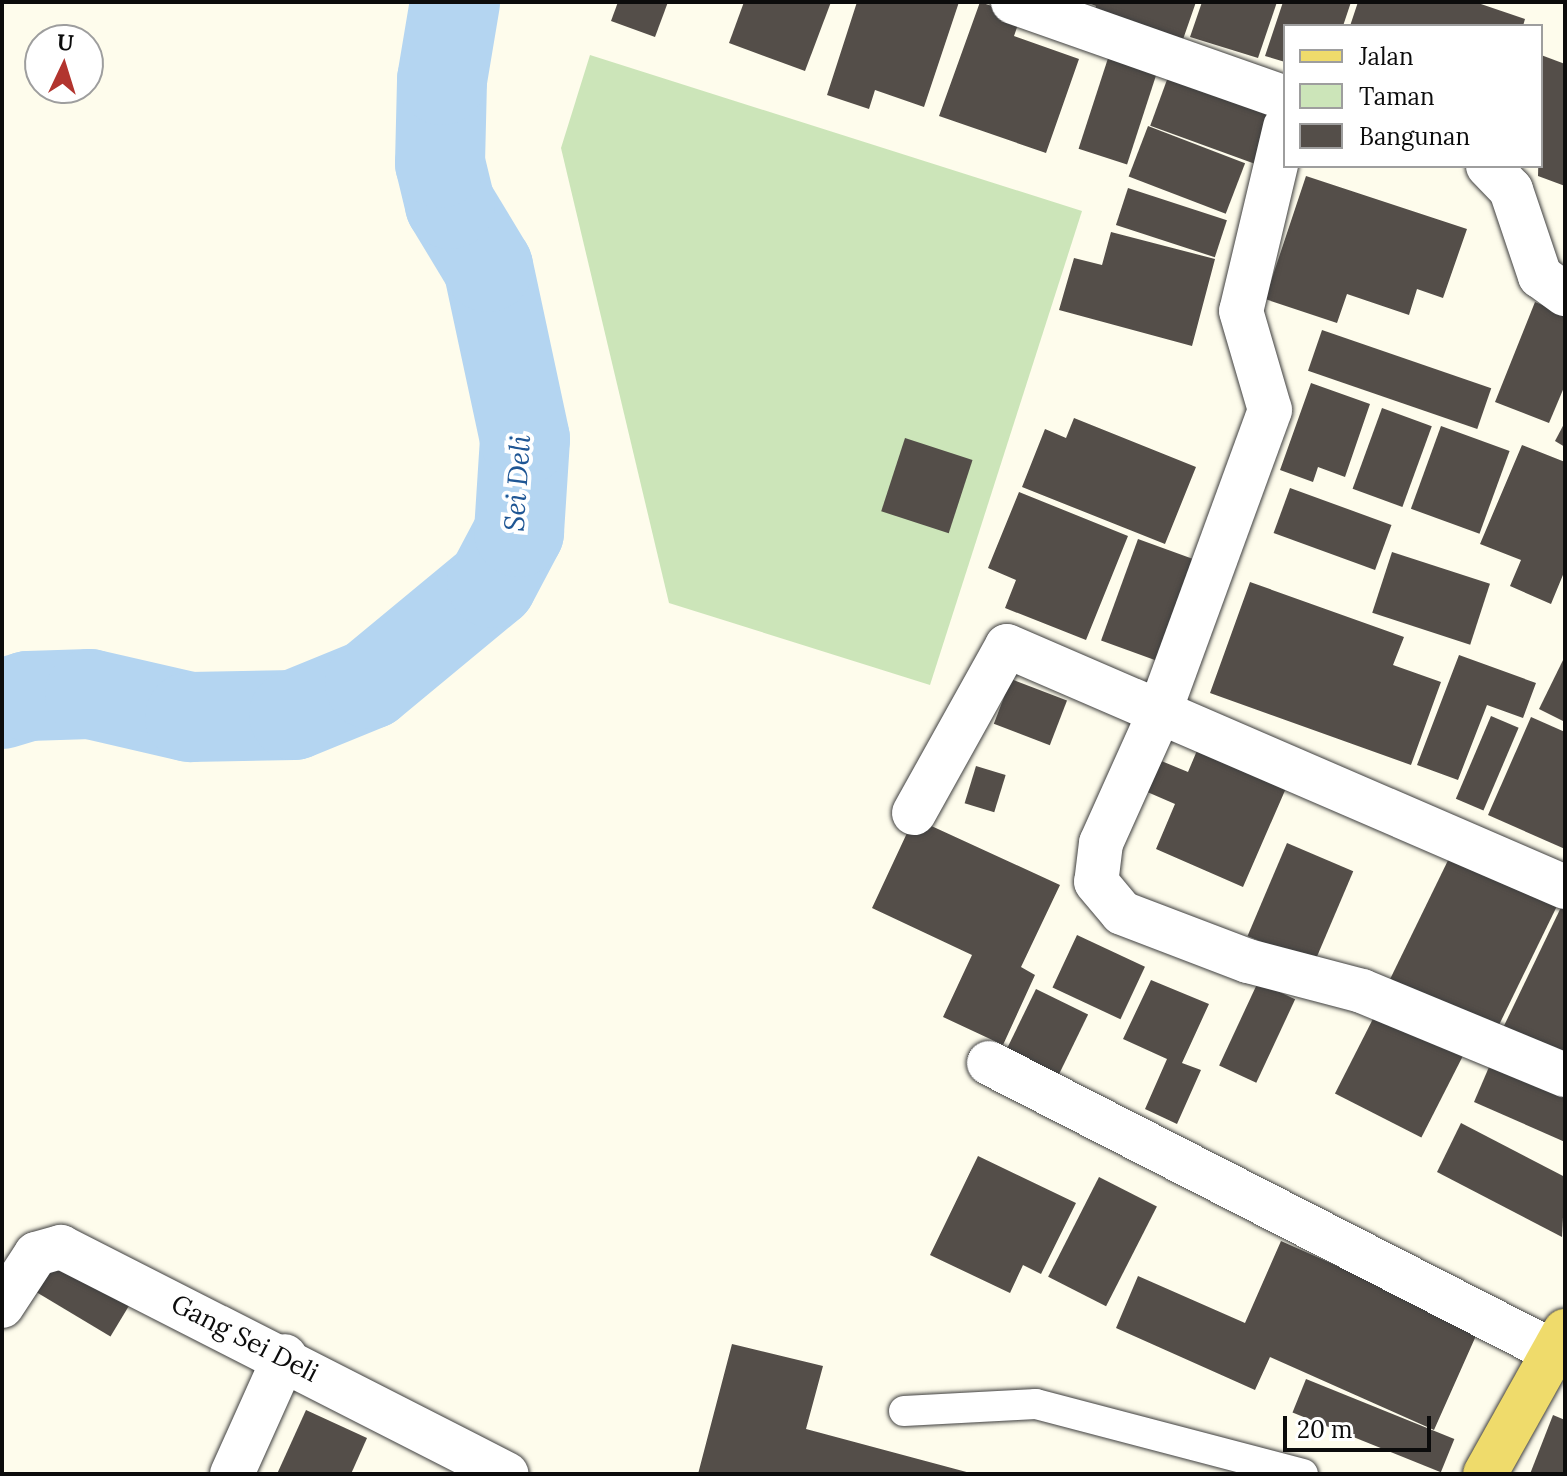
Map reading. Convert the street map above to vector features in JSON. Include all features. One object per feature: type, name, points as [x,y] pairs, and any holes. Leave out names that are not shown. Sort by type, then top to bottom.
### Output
[{"type":"main road","points":[[1485,1474],[1559,1341]]},
{"type":"street","points":[[1013,2],[1283,97]]},
{"type":"street","points":[[1283,135],[1241,311],[1270,410],[1159,714],[1098,854],[1096,882],[1110,902],[1248,961],[1362,991],[1565,1075]]},
{"type":"street","points":[[1490,168],[1511,190],[1540,276],[1565,294]]},
{"type":"street","points":[[914,813],[1004,647],[1565,887]]},
{"type":"street","points":[[989,1063],[1559,1341]]},
{"type":"street","name":"Gang Sei Deli","points":[[2,1306],[36,1254],[61,1247],[285,1356],[506,1474]]},
{"type":"street","points":[[232,1474],[285,1356]]},
{"type":"lane","points":[[904,1411],[1036,1404],[1234,1464],[1303,1474]]},
{"type":"green space","points":[[590,55],[1082,211],[930,685],[669,603],[561,148]]},
{"type":"building","points":[[618,2],[668,2],[655,37],[611,21]]},
{"type":"building","points":[[744,2],[831,2],[805,71],[729,43]]},
{"type":"building","points":[[857,2],[959,2],[924,107],[875,90],[869,109],[827,95]]},
{"type":"building","points":[[980,2],[1021,16],[1014,36],[1079,59],[1046,153],[939,116]]},
{"type":"building","points":[[1086,2],[1196,2],[1180,48],[1092,19],[1096,6]]},
{"type":"building","points":[[1202,2],[1277,2],[1258,58],[1190,37]]},
{"type":"building","points":[[1283,2],[1351,2],[1344,24],[1283,24],[1283,61],[1265,56]]},
{"type":"building","points":[[1358,2],[1475,2],[1525,19],[1524,24],[1351,24]]},
{"type":"building","points":[[1111,49],[1160,65],[1127,165],[1079,149]]},
{"type":"building","points":[[1543,56],[1565,64],[1565,186],[1538,176],[1538,168],[1543,168]]},
{"type":"building","points":[[1168,77],[1275,116],[1257,165],[1150,126]]},
{"type":"building","points":[[1148,126],[1245,163],[1226,214],[1129,176]]},
{"type":"building","points":[[1306,176],[1467,229],[1443,298],[1417,289],[1409,315],[1347,294],[1337,323],[1265,299]]},
{"type":"building","points":[[1128,188],[1227,220],[1215,257],[1116,225]]},
{"type":"building","points":[[1111,232],[1215,259],[1192,346],[1059,310],[1074,258],[1102,265]]},
{"type":"building","points":[[1535,302],[1565,314],[1565,385],[1549,423],[1495,402]]},
{"type":"building","points":[[1322,330],[1491,388],[1477,429],[1308,371]]},
{"type":"building","points":[[1311,383],[1370,404],[1345,477],[1318,467],[1313,482],[1280,470]]},
{"type":"building","points":[[1382,408],[1432,426],[1402,507],[1353,489]]},
{"type":"building","points":[[1074,418],[1196,467],[1165,544],[1022,487],[1045,429],[1066,438]]},
{"type":"building","points":[[1565,422],[1565,447],[1555,441]]},
{"type":"building","points":[[1441,426],[1510,451],[1479,534],[1411,509]]},
{"type":"building","points":[[905,438],[973,460],[949,533],[881,511]]},
{"type":"building","points":[[1522,445],[1565,462],[1565,570],[1551,604],[1510,586],[1521,560],[1480,544]]},
{"type":"building","points":[[1290,488],[1391,525],[1375,570],[1274,533]]},
{"type":"building","points":[[1019,492],[1128,536],[1086,640],[1005,608],[1016,580],[988,568]]},
{"type":"building","points":[[1138,539],[1197,561],[1160,662],[1101,640]]},
{"type":"building","points":[[1392,552],[1490,584],[1470,645],[1372,613]]},
{"type":"building","points":[[1250,582],[1404,637],[1393,665],[1441,682],[1411,765],[1210,693]]},
{"type":"building","points":[[1459,655],[1536,683],[1523,718],[1487,705],[1458,780],[1417,765]]},
{"type":"building","points":[[1565,656],[1565,722],[1539,709]]},
{"type":"building","points":[[1011,679],[1067,701],[1050,745],[994,724]]},
{"type":"building","points":[[1491,716],[1519,728],[1483,811],[1456,799]]},
{"type":"building","points":[[1531,717],[1565,732],[1565,849],[1488,815]]},
{"type":"building","points":[[1201,741],[1290,779],[1243,887],[1156,849],[1175,804],[1145,791],[1159,760],[1188,772]]},
{"type":"building","points":[[976,766],[1006,775],[994,812],[965,803]]},
{"type":"building","points":[[914,818],[1060,885],[1021,967],[1035,975],[1003,1045],[943,1017],[972,955],[872,908]]},
{"type":"building","points":[[1287,843],[1353,871],[1314,964],[1248,936]]},
{"type":"building","points":[[1455,846],[1561,898],[1496,1031],[1390,979]]},
{"type":"building","points":[[1565,899],[1565,1063],[1501,1032]]},
{"type":"building","points":[[1077,935],[1145,967],[1120,1019],[1052,988]]},
{"type":"building","points":[[1151,980],[1209,1004],[1182,1063],[1201,1070],[1177,1124],[1145,1109],[1167,1059],[1123,1039]]},
{"type":"building","points":[[1258,982],[1295,999],[1256,1083],[1219,1065]]},
{"type":"building","points":[[1036,989],[1088,1014],[1059,1075],[1007,1049]]},
{"type":"building","points":[[1379,1007],[1465,1051],[1421,1137],[1335,1093]]},
{"type":"building","points":[[1492,1060],[1565,1092],[1565,1142],[1474,1102]]},
{"type":"building","points":[[1461,1123],[1565,1177],[1562,1237],[1437,1172]]},
{"type":"building","points":[[978,1156],[1076,1203],[1041,1274],[1023,1265],[1010,1293],[930,1255]]},
{"type":"building","points":[[1099,1177],[1157,1207],[1106,1306],[1048,1277]]},
{"type":"building","points":[[1281,1241],[1479,1329],[1434,1430],[1270,1357],[1255,1390],[1116,1328],[1138,1276],[1245,1323]]},
{"type":"building","points":[[51,1253],[132,1301],[110,1337],[30,1288]]},
{"type":"building","points":[[732,1344],[823,1366],[806,1429],[974,1474],[698,1474]]},
{"type":"building","points":[[1306,1379],[1454,1439],[1441,1472],[1293,1412]]},
{"type":"building","points":[[306,1410],[367,1438],[351,1474],[277,1474]]},
{"type":"building","points":[[1553,1415],[1565,1420],[1565,1474],[1530,1474]]},
{"type":"waterway","name":"Sei Deli","points":[[2,704],[28,696],[90,694],[190,717],[294,715],[370,684],[492,583],[519,532],[525,439],[488,267],[450,204],[440,163],[442,80],[455,2]]}]
